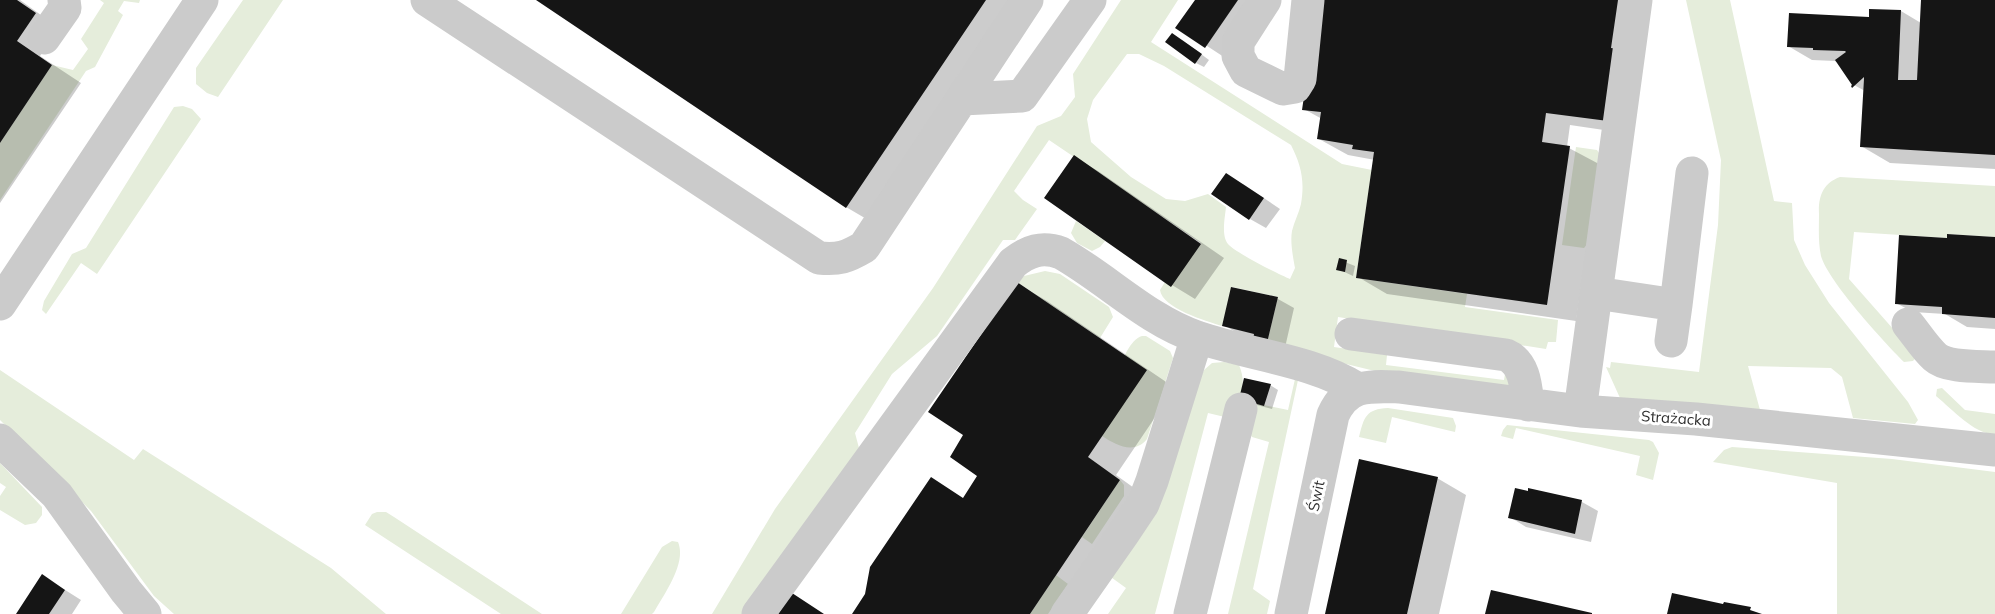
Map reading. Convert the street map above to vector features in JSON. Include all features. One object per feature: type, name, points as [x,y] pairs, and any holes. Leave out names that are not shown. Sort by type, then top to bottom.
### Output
[{"type":"street","points":[[44,38],[65,8],[64,0]]},
{"type":"street","points":[[0,304],[202,0]]},
{"type":"street","points":[[428,0],[819,258],[834,260],[849,256],[864,248],[1027,0]]},
{"type":"street","points":[[962,99],[1022,96],[1090,0]]},
{"type":"street","points":[[1265,0],[1238,42],[1238,56],[1246,71],[1283,89],[1295,87],[1300,79],[1308,0]]},
{"type":"street","points":[[1580,411],[1636,0]]},
{"type":"street","points":[[1671,341],[1692,173]]},
{"type":"street","points":[[758,614],[1012,263],[1023,255],[1042,249],[1061,253],[1158,318],[1197,337],[1332,375],[1358,389]]},
{"type":"street","points":[[1596,293],[1676,304]]},
{"type":"street","points":[[1908,324],[1936,358],[1943,362],[1995,367]]},
{"type":"street","points":[[1351,333],[1506,355],[1513,359],[1522,372],[1528,405]]},
{"type":"street","points":[[1067,614],[1143,504],[1197,337]]},
{"type":"street","name":"Strażacka","points":[[1358,389],[1399,387],[1580,411],[1696,419],[1995,450]]},
{"type":"street","name":"Świt","points":[[1291,614],[1334,416],[1339,403],[1347,394],[1358,389]]},
{"type":"street","points":[[1190,614],[1241,409]]},
{"type":"street","points":[[0,440],[57,495],[145,614]]},
{"type":"green space","points":[[100,0],[140,0],[139,3],[124,1],[118,11],[123,15],[95,67],[86,71],[0,200],[0,143],[52,65],[73,70],[88,49],[81,39],[104,3]]},
{"type":"green space","points":[[243,0],[283,0],[218,97],[207,93],[196,84],[196,68]]},
{"type":"green space","points":[[1121,0],[1178,0],[1151,42],[1342,164],[1372,170],[1356,278],[1467,294],[1465,307],[1558,320],[1556,342],[1548,342],[1546,349],[1338,317],[1334,347],[1387,355],[1386,365],[1504,380],[1506,368],[1514,387],[1379,372],[1267,343],[1278,297],[1232,287],[1222,326],[1196,317],[1168,303],[1160,290],[1165,282],[1171,286],[1201,243],[1049,140],[1014,191],[1037,209],[1015,240],[1003,240],[937,336],[892,374],[855,433],[859,448],[744,614],[712,614],[775,509],[933,288],[1037,126],[1061,116],[1075,97],[1073,74]],"holes":[[[1127,54],[1139,54],[1164,66],[1291,145],[1300,166],[1303,187],[1301,204],[1292,231],[1295,268],[1290,279],[1248,258],[1228,244],[1224,231],[1226,207],[1208,194],[1185,201],[1166,199],[1131,177],[1091,142],[1087,119],[1093,100]]]},
{"type":"green space","points":[[1686,0],[1730,0],[1774,201],[1792,203],[1794,240],[1805,265],[1829,303],[1908,402],[1918,420],[1915,424],[1853,418],[1842,377],[1831,368],[1748,366],[1760,410],[1620,398],[1606,367],[1610,368],[1611,362],[1699,372],[1718,225],[1721,160]]},
{"type":"green space","points":[[183,106],[192,109],[201,119],[97,274],[81,263],[46,314],[42,310],[44,301],[72,254],[86,248],[174,107]]},
{"type":"green space","points":[[1576,147],[1597,150],[1601,156],[1590,241],[1584,248],[1562,245]]},
{"type":"green space","points":[[1840,177],[1995,186],[1995,237],[1948,234],[1947,238],[1854,232],[1849,279],[1917,356],[1913,361],[1904,362],[1871,326],[1834,280],[1821,256],[1819,208],[1821,196],[1829,183]]},
{"type":"green space","points":[[1076,221],[1105,241],[1100,247],[1092,251],[1077,243],[1071,233]]},
{"type":"green space","points":[[1045,271],[1060,274],[1109,307],[1113,317],[1100,338],[1017,282],[1024,276]]},
{"type":"green space","points":[[1146,336],[1170,351],[1173,358],[1147,439],[1136,447],[1125,447],[1102,436],[1121,365],[1134,341]]},
{"type":"green space","points":[[1224,362],[1239,365],[1243,380],[1241,393],[1229,418],[1208,413],[1155,614],[1108,614],[1126,588],[1108,575],[1204,370],[1212,363]]},
{"type":"green space","points":[[0,370],[134,460],[143,449],[331,568],[386,614],[174,614],[154,596],[91,511],[0,420]]},
{"type":"green space","points":[[1295,379],[1298,380],[1253,589],[1270,601],[1267,614],[1228,614],[1269,442],[1252,437],[1249,432],[1254,403],[1288,410]]},
{"type":"green space","points":[[1942,388],[1965,410],[1995,414],[1995,435],[1979,430],[1956,414],[1936,396],[1937,389]]},
{"type":"green space","points":[[1388,408],[1453,418],[1456,426],[1455,432],[1392,417],[1386,443],[1359,437],[1370,412]]},
{"type":"green space","points":[[1507,425],[1649,440],[1653,442],[1659,453],[1653,480],[1636,475],[1640,456],[1516,428],[1513,439],[1501,436]]},
{"type":"green space","points":[[1732,447],[1892,459],[1995,472],[1995,614],[1837,614],[1837,483],[1713,462],[1724,450]]},
{"type":"green space","points":[[0,463],[42,507],[42,515],[36,523],[25,525],[0,510],[0,496],[6,487],[0,483]]},
{"type":"green space","points":[[1120,480],[1124,485],[1124,496],[1092,544],[1082,537]]},
{"type":"green space","points":[[386,512],[542,614],[501,614],[365,525],[372,514]]},
{"type":"green space","points":[[672,541],[678,542],[680,550],[677,569],[654,612],[652,614],[621,614],[662,547]]},
{"type":"green space","points":[[1056,575],[1068,584],[1048,614],[1030,614]]},
{"type":"building","points":[[0,0],[17,0],[36,13],[17,41],[52,65],[0,143]]},
{"type":"building","points":[[536,0],[986,0],[846,208]]},
{"type":"building","points":[[1195,0],[1238,0],[1205,48],[1175,28]]},
{"type":"building","points":[[1318,0],[1618,0],[1611,48],[1619,49],[1608,121],[1546,113],[1542,142],[1570,146],[1547,305],[1356,278],[1374,152],[1352,149],[1353,145],[1317,139],[1321,112],[1302,110]]},
{"type":"building","points":[[1921,0],[1995,0],[1995,155],[1860,147],[1864,77],[1852,88],[1835,60],[1846,52],[1787,47],[1789,13],[1869,17],[1869,9],[1901,10],[1898,80],[1917,80]]},
{"type":"building","points":[[1172,33],[1202,54],[1195,64],[1165,42]]},
{"type":"building","points":[[1074,155],[1201,244],[1171,287],[1044,198]]},
{"type":"building","points":[[1226,173],[1264,198],[1249,220],[1211,194]]},
{"type":"building","points":[[1947,234],[1995,237],[1995,318],[1942,314],[1942,307],[1895,304],[1899,235],[1947,238]]},
{"type":"building","points":[[1339,258],[1347,260],[1345,272],[1336,270]]},
{"type":"building","points":[[1017,282],[1147,370],[1088,457],[1120,480],[1030,614],[852,614],[865,594],[870,567],[931,477],[963,498],[977,476],[950,457],[963,435],[928,412]]},
{"type":"building","points":[[1231,287],[1278,297],[1267,343],[1253,340],[1254,334],[1222,326]]},
{"type":"building","points":[[1244,378],[1271,384],[1264,406],[1239,399]]},
{"type":"building","points":[[1359,459],[1438,477],[1407,614],[1325,614]]},
{"type":"building","points":[[1515,488],[1528,491],[1528,488],[1582,500],[1575,534],[1508,518]]},
{"type":"building","points":[[42,574],[65,590],[49,614],[16,614]]},
{"type":"building","points":[[1491,590],[1592,613],[1592,614],[1485,614]]},
{"type":"building","points":[[792,593],[824,614],[778,614]]},
{"type":"building","points":[[1672,593],[1723,604],[1724,602],[1751,607],[1750,610],[1762,614],[1667,614]]}]
